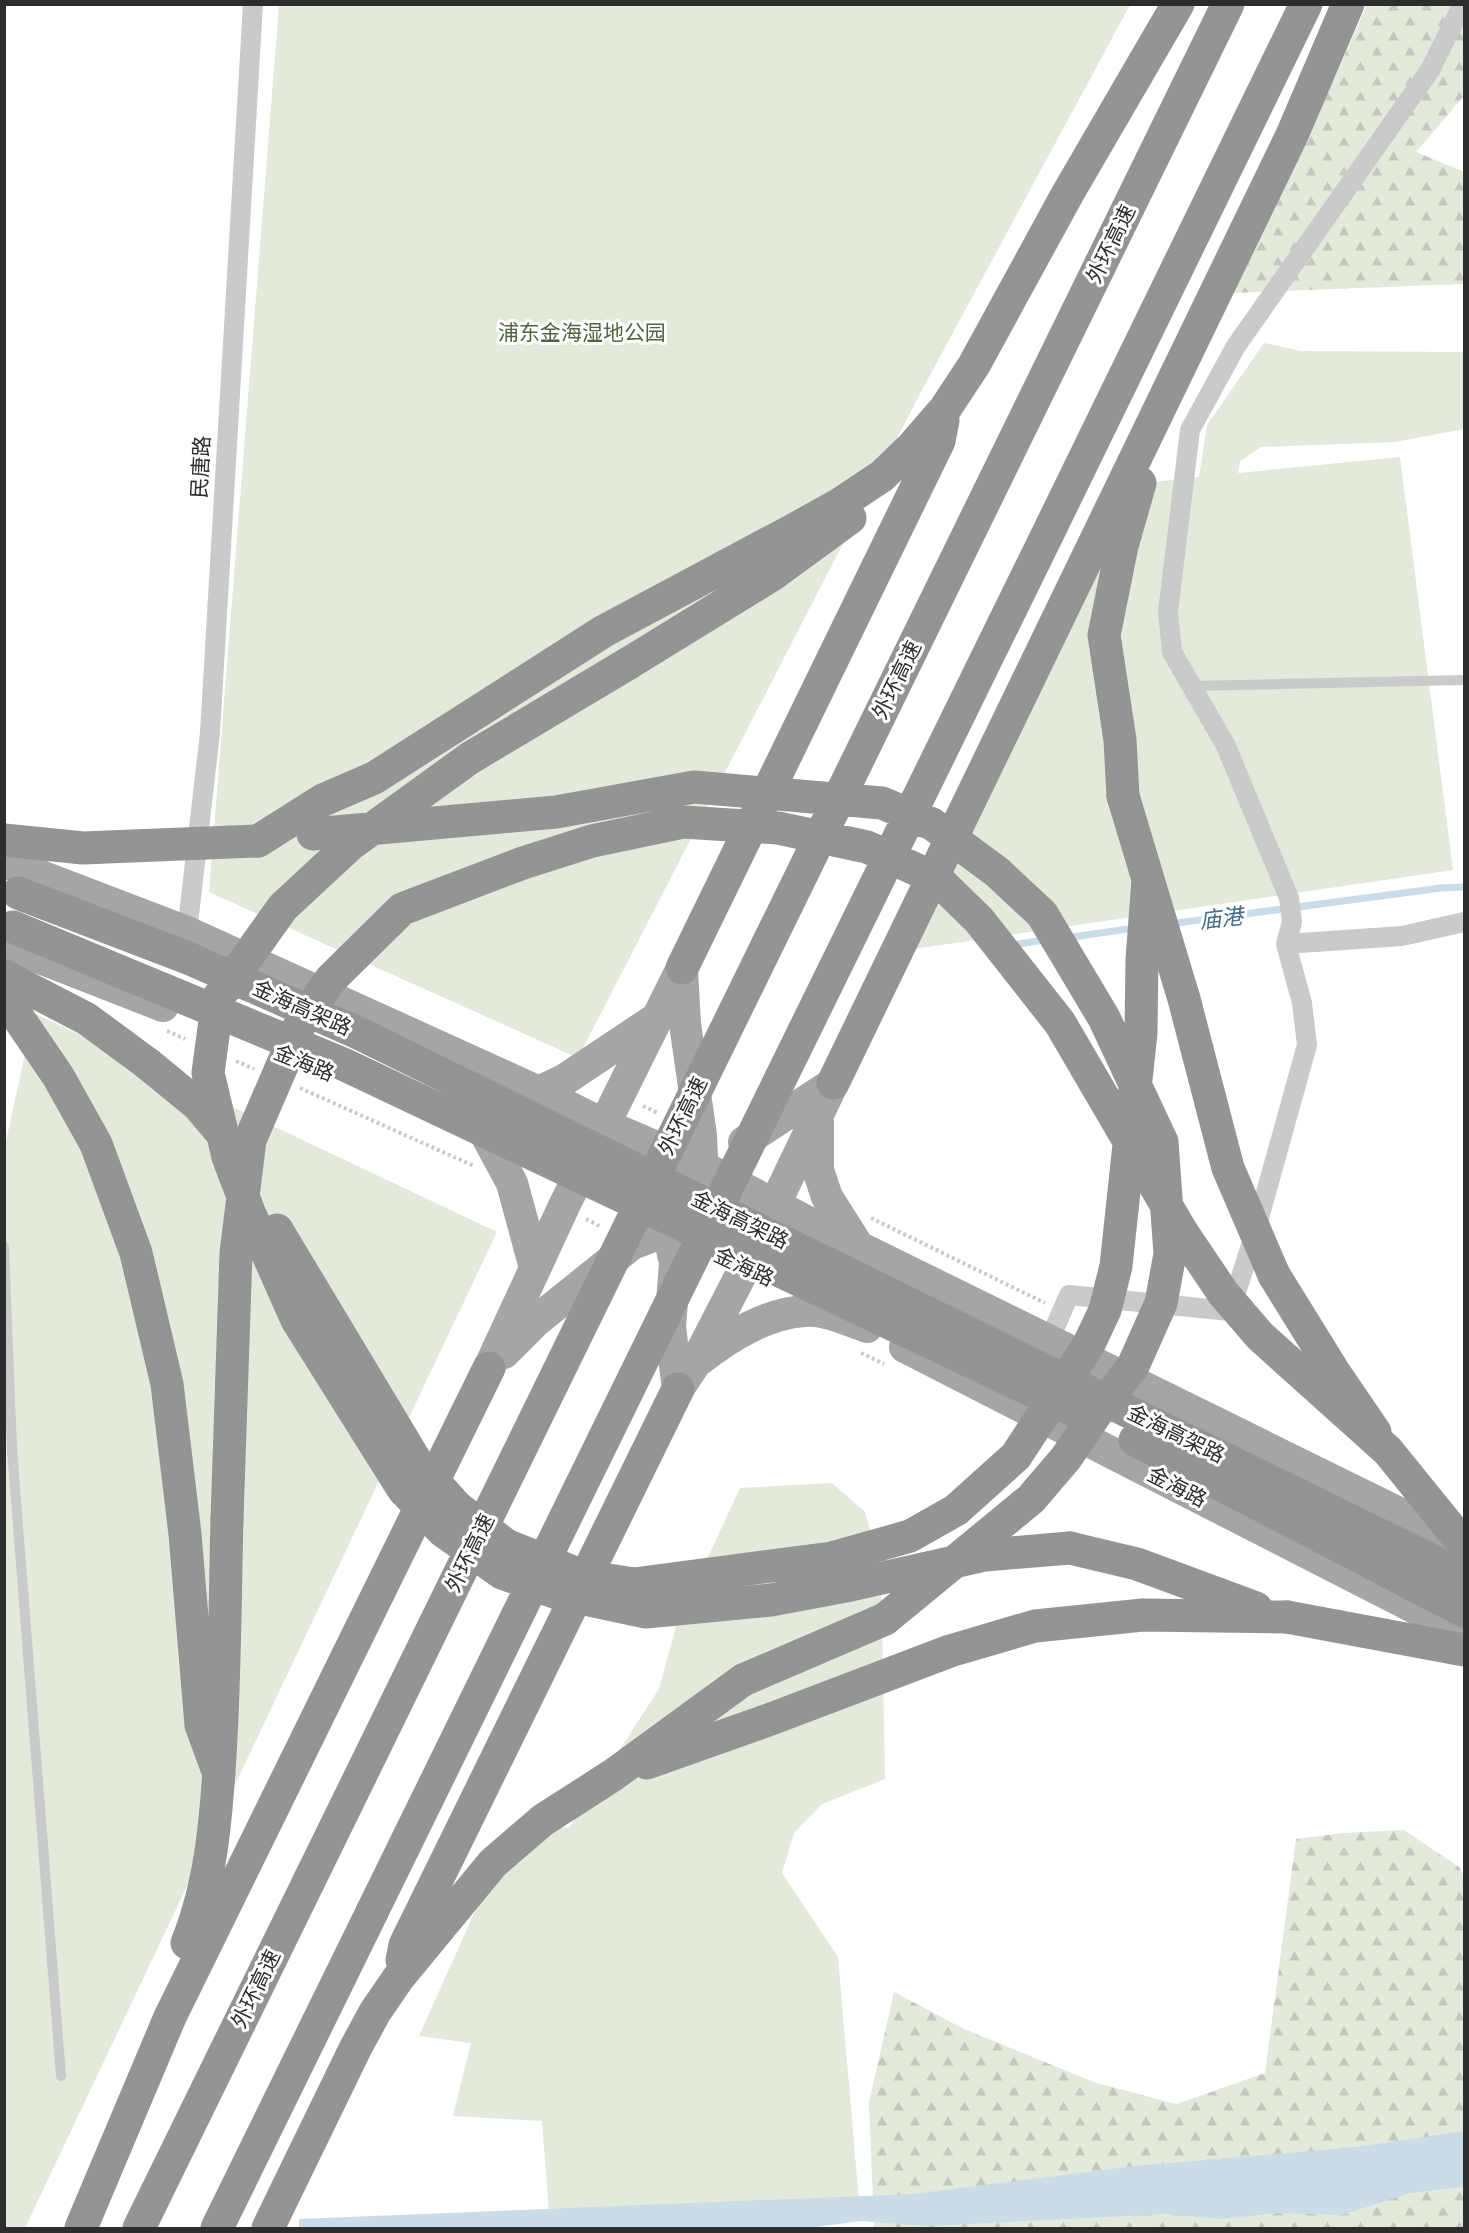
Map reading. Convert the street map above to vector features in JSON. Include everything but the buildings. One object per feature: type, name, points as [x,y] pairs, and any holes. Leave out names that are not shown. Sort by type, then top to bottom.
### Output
[{"type":"highway","points":[[1178,4],[1068,193],[975,365],[945,409],[912,447],[882,476],[854,515],[772,574],[470,758],[351,844],[283,907],[218,998],[207,1072],[228,1157],[244,1201],[297,1320],[403,1489],[443,1531],[502,1573],[556,1593],[646,1612],[771,1600],[985,1555],[1070,1548],[1137,1564],[1227,1598],[1287,1617],[1464,1650]]},
{"type":"highway","name":"外环高速","points":[[139,2229],[1228,4]]},
{"type":"highway","points":[[217,2229],[1306,4]]},
{"type":"highway","points":[[833,1083],[1292,135],[1348,4]]},
{"type":"highway","points":[[1168,388],[1122,546],[1104,635],[1120,740],[1123,796],[1184,999],[1228,1168],[1274,1275],[1334,1372],[1388,1450],[1464,1545]]},
{"type":"highway","points":[[682,968],[939,441],[945,409]]},
{"type":"highway","points":[[258,841],[323,800],[374,778],[604,631],[840,504],[882,476]]},
{"type":"highway","points":[[4,840],[83,848],[258,841],[286,835],[556,813],[694,787],[882,803],[932,824],[997,872],[1042,914],[1104,1018],[1162,1142],[1170,1254],[1161,1303],[1134,1366],[1095,1415],[1066,1458],[1031,1499],[885,1619],[743,1680],[613,1775],[543,1820],[493,1863],[399,1977],[375,2012],[268,2229]]},
{"type":"highway","points":[[170,2017],[174,1978],[191,1935],[207,1876],[219,1774],[224,1694],[227,1519],[237,1252],[250,1140],[301,1022],[331,979],[402,909],[464,884],[572,847],[682,822],[778,828],[867,847],[937,879],[979,920],[1060,1023],[1182,1232],[1223,1293],[1260,1336],[1388,1450]]},
{"type":"highway","points":[[4,976],[87,1019],[198,1105],[234,1148],[273,1224],[417,1463],[457,1508],[506,1545],[583,1576],[634,1584],[832,1557],[910,1536],[956,1510],[1016,1456],[1089,1344],[1105,1310],[1116,1266],[1141,1032],[1142,959],[1148,880]]},
{"type":"highway","name":"金海高架路","points":[[4,888],[188,958],[356,1032],[1464,1576]]},
{"type":"highway","name":"金海高架路","points":[[4,924],[343,1064],[1155,1449],[1464,1611]]},
{"type":"highway","points":[[4,1001],[13,1010],[58,1076],[96,1144],[136,1253],[167,1384],[185,1534],[201,1725],[219,1774]]},
{"type":"highway","points":[[81,2229],[170,2017],[489,1368]]},
{"type":"highway","points":[[399,1977],[405,1945],[678,1389]]},
{"type":"highway","points":[[613,1775],[771,1719],[950,1651],[1035,1626],[1143,1615],[1287,1617]]},
{"type":"main road","points":[[4,862],[187,932],[539,1092],[605,1125],[703,1167],[858,1247],[1464,1545]]},
{"type":"main road","name":"金海路","points":[[4,944],[486,1135],[555,1168],[576,1185],[604,1197],[666,1231],[768,1278],[1464,1633]]},
{"type":"main road","points":[[489,1368],[535,1268],[682,968]]},
{"type":"main road","points":[[682,968],[685,1024],[701,1135],[702,1208],[736,1264]]},
{"type":"main road","points":[[539,1092],[564,1080],[658,1017]]},
{"type":"main road","points":[[678,1389],[696,1362],[765,1200],[818,1115],[833,1083]]},
{"type":"main road","points":[[604,1197],[658,1186],[703,1167],[728,1153],[833,1083]]},
{"type":"main road","points":[[818,1115],[818,1170],[827,1197],[858,1247]]},
{"type":"main road","points":[[486,1135],[512,1183],[535,1268]]},
{"type":"main road","points":[[638,1139],[658,1186],[666,1231],[675,1263],[670,1327],[678,1389]]},
{"type":"main road","points":[[489,1368],[536,1321],[632,1244],[666,1231],[702,1208],[765,1200]]},
{"type":"main road","points":[[696,1362],[714,1348],[761,1320],[805,1310],[831,1314],[867,1328]]},
{"type":"street","name":"民唐路","points":[[187,932],[210,733],[253,4]]},
{"type":"street","points":[[1049,1341],[1069,1295],[1230,1311],[1254,1236],[1307,1045],[1302,1004],[1286,944],[1292,921],[1289,898],[1226,746],[1172,652],[1168,612],[1190,430],[1236,346],[1431,70],[1463,4]]},
{"type":"street","points":[[1286,944],[1402,936],[1464,922]]},
{"type":"lane","points":[[1192,686],[1464,680]]},
{"type":"lane","points":[[4,1247],[12,1449],[61,2076]]},
{"type":"green space","name":"浦东金海湿地公园","points":[[279,5],[1130,5],[922,390],[578,1058],[209,892]]},
{"type":"green space","points":[[1367,5],[1464,5],[1464,96],[1416,152],[1464,172],[1464,284],[1231,293],[1295,166]]},
{"type":"green space","points":[[1264,343],[1301,351],[1464,352],[1464,429],[1395,442],[1261,447],[1240,461],[1238,473],[1400,457],[1453,870],[907,950],[1136,484],[1199,477],[1207,425]]},
{"type":"green space","points":[[34,1013],[497,1232],[25,2228],[5,2228],[4,1150]]},
{"type":"green space","points":[[832,1483],[865,1512],[881,1570],[885,1779],[822,1804],[794,1833],[782,1873],[838,1957],[859,2201],[549,2213],[542,2121],[453,2116],[471,2043],[419,2036],[515,1822],[569,1828],[659,1689],[676,1626],[740,1488]]},
{"type":"green space","points":[[1404,1830],[1459,1867],[1464,1876],[1464,2228],[874,2228],[869,2102],[894,1992],[964,2029],[1096,2083],[1177,2104],[1265,2073],[1296,1839],[1343,1833]]},
{"type":"water","points":[[1464,2131],[1464,2187],[1410,2193],[1342,2215],[1278,2213],[1221,2219],[1166,2214],[927,2226],[861,2221],[808,2228],[299,2228],[299,2219],[913,2194],[1135,2166],[1356,2147]]},
{"type":"waterway","name":"庙港","points":[[1169,924],[1441,888],[1464,887]]},
{"type":"waterway","name":"庙港","points":[[1065,938],[1135,928]]},
{"type":"waterway","name":"庙港","points":[[1012,945],[1045,940]]}]
